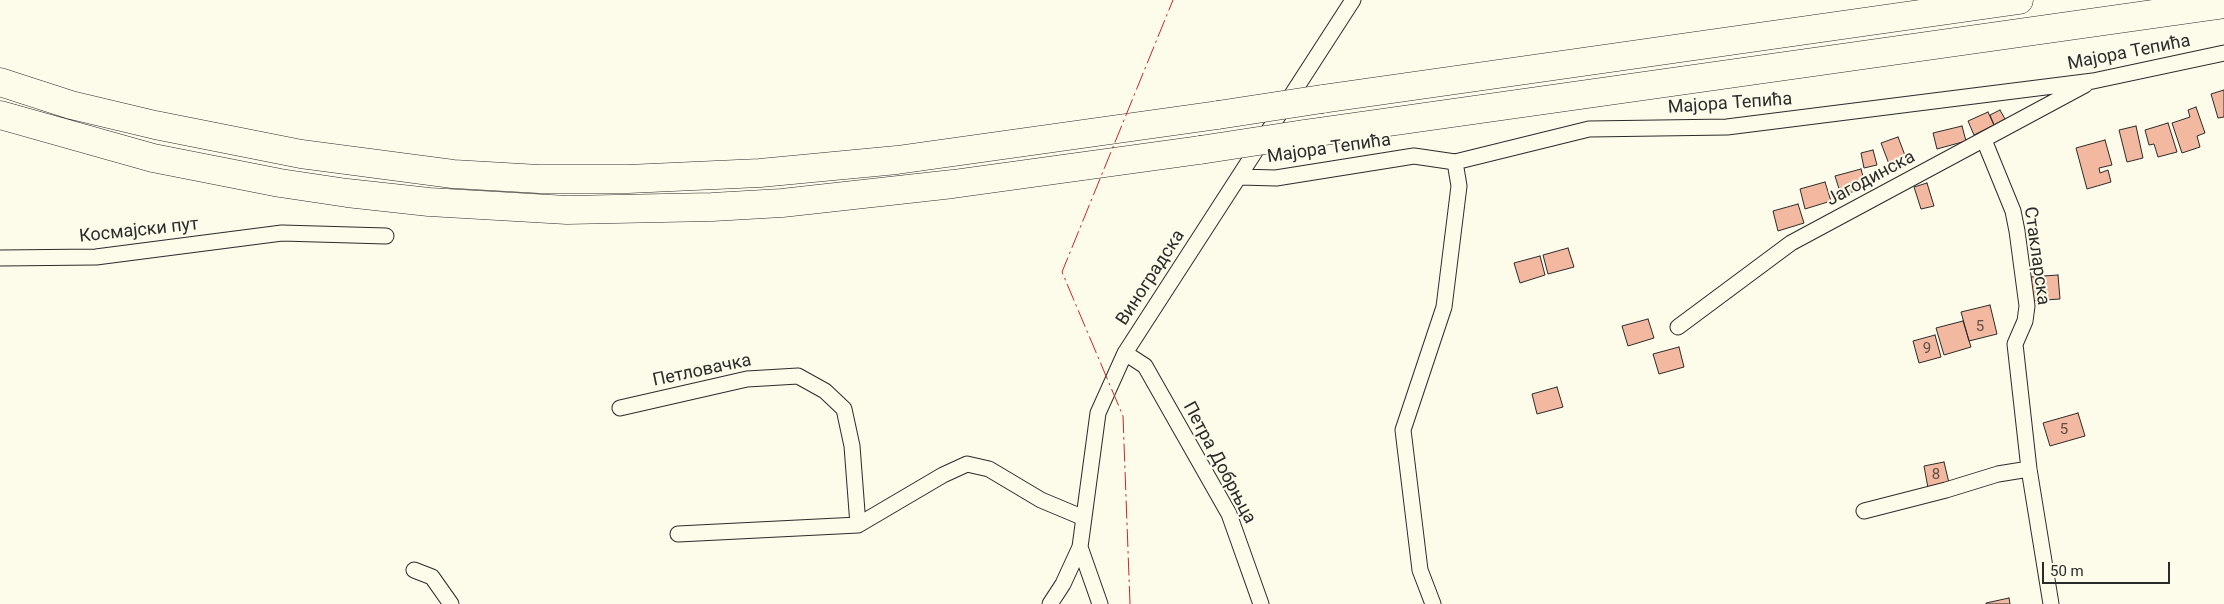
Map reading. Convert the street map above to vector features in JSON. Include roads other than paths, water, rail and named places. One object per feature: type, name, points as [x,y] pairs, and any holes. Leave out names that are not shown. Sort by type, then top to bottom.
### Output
[{"type":"highway","points":[[0,82],[71,105],[155,125],[301,154],[453,174],[539,179],[628,179],[778,171],[897,160],[2019,0]]},
{"type":"highway","points":[[0,115],[154,158],[280,183],[429,202],[557,209],[712,207],[782,203],[953,184],[2224,4]]},
{"type":"street","name":"Виноградска","points":[[1050,604],[1063,584],[1080,547],[1098,413],[1125,353],[1353,0]]},
{"type":"street","name":"Мајора Тепића","points":[[1240,176],[1276,178],[1414,156],[1455,162],[1589,129],[1727,127],[2093,81],[2224,54]]},
{"type":"street","name":"Јагодинска","points":[[1678,327],[1791,243],[2093,81]]},
{"type":"street","name":"Стакларска","points":[[1984,140],[2013,211],[2028,306],[2025,320],[2015,344],[2029,470],[2051,604]]},
{"type":"street","points":[[1433,604],[1420,570],[1403,430],[1444,307],[1459,186],[1455,162]]},
{"type":"street","name":"Космајски пут","points":[[0,258],[96,257],[282,233],[386,236]]},
{"type":"street","name":"Петра Добрњца","points":[[1125,353],[1145,366],[1229,514],[1261,604]]},
{"type":"street","name":"Петловачка","points":[[620,408],[747,378],[798,376],[825,391],[844,409],[852,446],[858,526]]},
{"type":"street","points":[[678,534],[858,526],[967,464],[989,469],[1041,500],[1084,518]]},
{"type":"street","points":[[1864,511],[1946,490],[1998,474],[2029,470]]},
{"type":"street","points":[[1080,547],[1100,604]]},
{"type":"street","points":[[414,570],[432,577],[451,604]]}]
